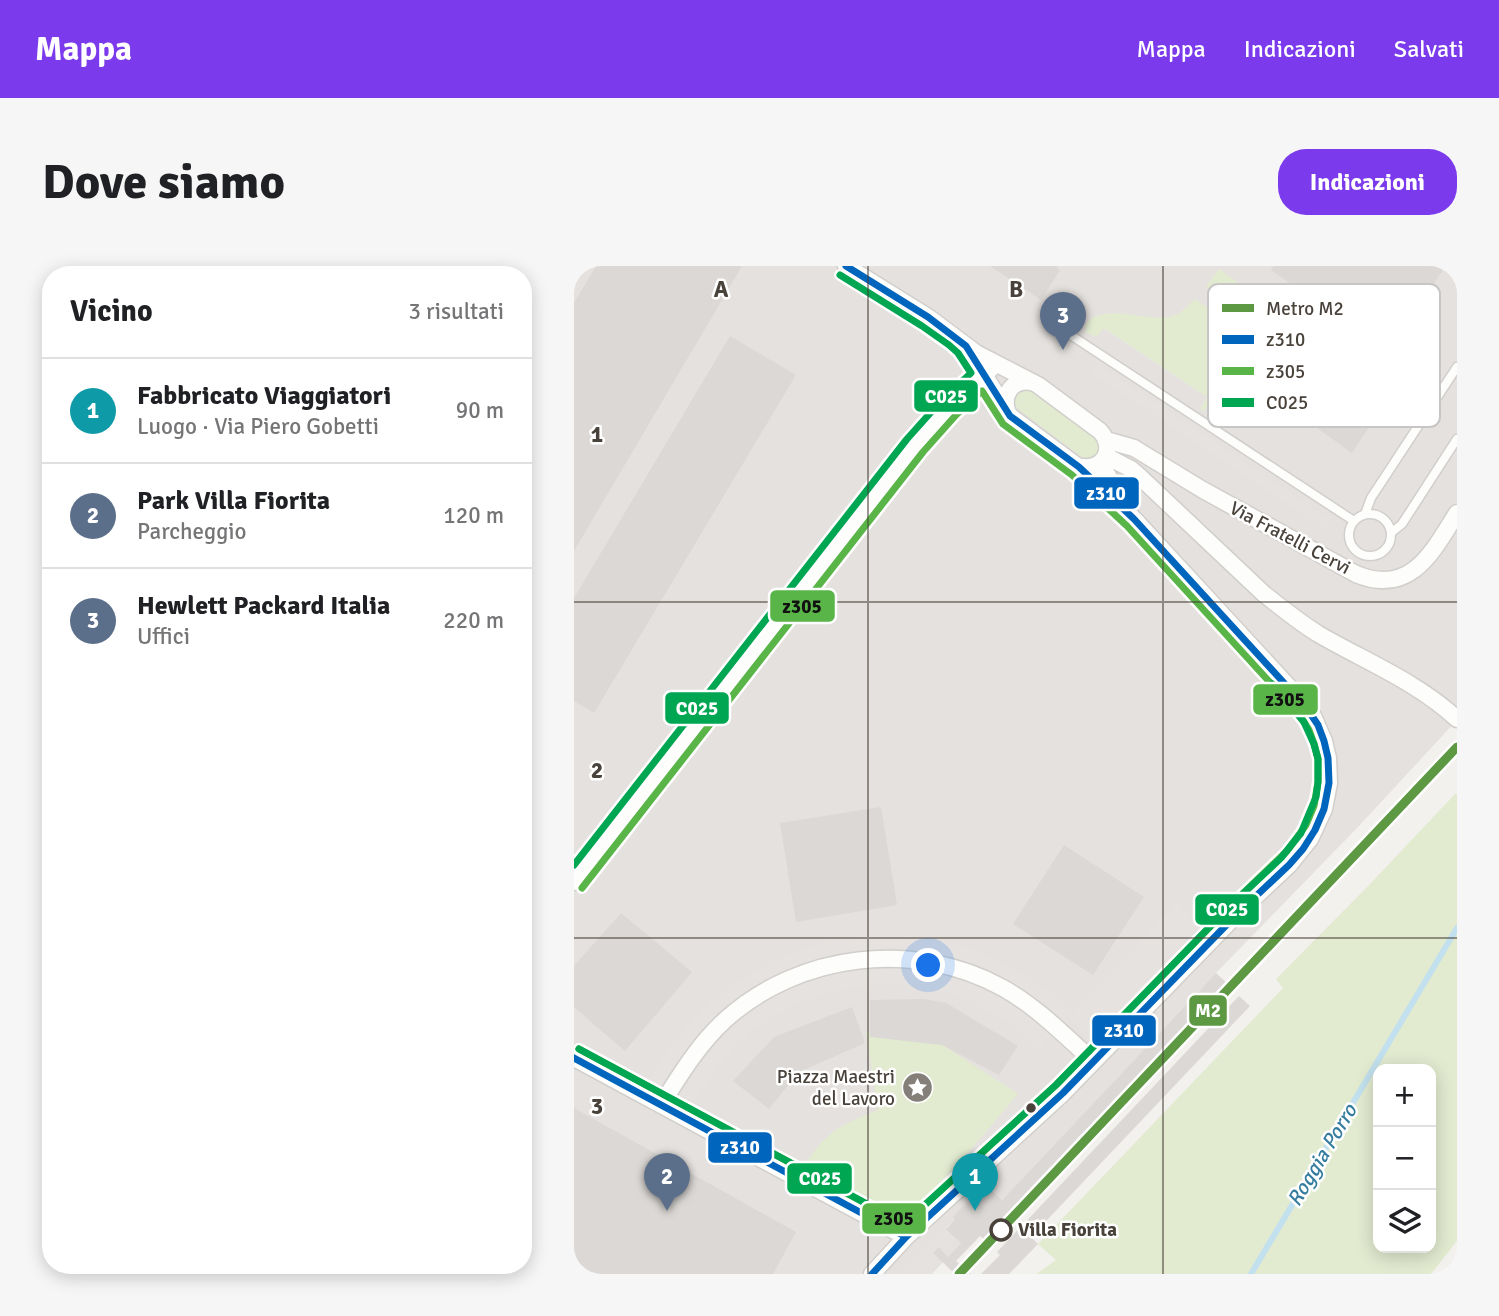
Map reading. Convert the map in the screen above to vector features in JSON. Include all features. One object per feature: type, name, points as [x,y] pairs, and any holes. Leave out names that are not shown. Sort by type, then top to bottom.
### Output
[{"type":"street","points":[[846,266],[928,317],[966,346],[991,370],[1012,418],[1079,467],[1134,519],[1306,707],[1318,725],[1324,741],[1329,783],[1324,809],[1315,830],[1295,858],[1063,1093],[906,1237],[872,1274]]},
{"type":"street","points":[[991,370],[1038,384],[1100,431],[1104,453],[1134,519]]},
{"type":"street","points":[[574,882],[915,445],[962,393],[991,370]]},
{"type":"street","points":[[1007,411],[1005,398],[1012,386],[1021,381],[1032,382]]},
{"type":"street","name":"Via Fratelli Cervi","points":[[1104,453],[1134,448],[1214,497],[1356,574],[1372,579],[1397,577],[1416,569],[1429,557],[1457,513]]},
{"type":"street","points":[[1079,467],[1090,468],[1104,453]]},
{"type":"street","points":[[1104,453],[1139,475],[1283,610],[1320,634],[1392,673],[1442,705],[1457,719]]},
{"type":"street","points":[[661,1105],[696,1050],[725,1020],[746,1004],[768,989],[800,975],[864,959],[922,961],[978,976],[1004,988],[1033,1007],[1093,1061]]},
{"type":"street","points":[[574,1058],[906,1237]]},
{"type":"lane","points":[[1063,330],[1208,426]]},
{"type":"lane","points":[[1440,393],[1457,367]]},
{"type":"lane","points":[[1210,427],[1353,521]]},
{"type":"lane","points":[[1366,514],[1371,498],[1418,427]]},
{"type":"lane","points":[[1391,533],[1402,524],[1457,441]]},
{"type":"lane","points":[[1366,514],[1385,520],[1391,533],[1391,540],[1377,556],[1356,552],[1349,541],[1348,534],[1353,521],[1366,514]]},
{"type":"shaded area","points":[[574,266],[1457,266],[1457,720],[1002,1200],[984,1184],[946,1228],[961,1243],[948,1257],[939,1248],[943,1262],[932,1274],[574,1274]]},
{"type":"shaded area","points":[[1096,363],[1332,521],[1326,530],[1090,372]]},
{"type":"shaded area","points":[[1176,903],[1201,927],[1093,1040],[1069,1017]]},
{"type":"shaded area","points":[[877,935],[913,936],[981,952],[1028,976],[1073,1011],[1039,1048],[1002,1018],[949,994],[907,986],[850,988],[795,1005],[758,1027],[717,1067],[693,1104],[649,1080],[690,1022],[715,998],[744,977],[775,960],[808,947]]},
{"type":"shaded area","points":[[945,1226],[958,1237],[923,1274],[900,1274]]},
{"type":"green space","points":[[1219,269],[1240,284],[1208,284],[1208,287],[1206,286]]},
{"type":"green space","points":[[1195,299],[1208,308],[1208,405],[1204,411],[1200,409],[1207,397],[1104,328],[1096,337],[1085,332],[1085,325],[1103,314],[1163,318],[1179,313]]},
{"type":"green space","points":[[1025,388],[1033,390],[1097,438],[1097,453],[1091,457],[1082,457],[1018,409],[1016,397]]},
{"type":"green space","points":[[1456,793],[1457,1241],[1431,1274],[1036,1274],[1056,1260],[1038,1244],[1283,988],[1276,979]]},
{"type":"green space","points":[[866,1032],[938,1042],[1018,1094],[916,1208],[883,1212],[803,1167],[818,1146],[836,1130],[878,1110]]},
{"type":"building","points":[[596,266],[742,266],[574,551],[574,303]]},
{"type":"building","points":[[990,266],[1058,266],[1060,270],[1041,300]]},
{"type":"building","points":[[1273,266],[1437,266],[1443,270],[1433,284],[1291,284],[1271,270]]},
{"type":"building","points":[[730,336],[796,375],[594,713],[574,701],[574,598]]},
{"type":"building","points":[[1316,427],[1369,427],[1352,453]]},
{"type":"building","points":[[881,807],[897,905],[796,922],[780,823]]},
{"type":"building","points":[[1064,845],[1144,897],[1093,975],[1013,924]]},
{"type":"building","points":[[621,913],[692,972],[625,1051],[574,1007],[574,966]]},
{"type":"building","points":[[1216,973],[1228,984],[986,1241],[980,1236],[956,1261],[971,1274],[955,1274],[933,1253],[939,1247],[948,1257],[961,1243],[946,1229],[955,1219],[953,1217],[984,1184],[1002,1200]]},
{"type":"building","points":[[1239,996],[1250,1006],[1031,1237],[1038,1244],[1009,1274],[981,1274],[1000,1255],[997,1252]]},
{"type":"building","points":[[924,999],[946,1003],[1018,1046],[999,1075],[942,1045],[870,1037],[870,1000]]},
{"type":"building","points":[[852,1007],[865,1043],[799,1072],[769,1109],[733,1081],[774,1037]]},
{"type":"building","points":[[574,1108],[796,1232],[773,1274],[574,1274]]},
{"type":"waterway","name":"Roggia Porro","points":[[1251,1274],[1457,928]]},
{"type":"metro line","name":"M2","points":[[959,1274],[1457,747]]},
{"type":"transit line","name":"z310","points":[[846,266],[928,317],[966,346],[1010,416],[1079,467],[1134,519],[1306,707],[1318,725],[1324,741],[1329,783],[1324,809],[1315,830],[1289,865],[1240,911],[1063,1093],[906,1237],[872,1274]]},
{"type":"transit line","name":"C025","points":[[574,865],[907,439],[971,373],[958,353],[949,345],[840,275]]},
{"type":"transit line","name":"z305","points":[[579,1049],[904,1224],[1056,1085],[1287,851],[1306,825],[1314,806],[1318,759],[1309,730],[1298,713],[1127,526],[1072,475],[1003,424],[982,391],[923,452],[582,888]]},
{"type":"transit line","name":"C025","points":[[579,1049],[904,1224],[1056,1085],[1232,904],[1281,858],[1301,833],[1316,797],[1318,759],[1304,722],[1272,684]]},
{"type":"transit line","name":"z310","points":[[574,1058],[906,1237]]},
{"type":"place","name":"Hewlett Packard Italia","points":[[1063,350]]},
{"type":"place","name":"Piazza Maestri del Lavoro","points":[[918,1088]]},
{"type":"place","name":"Park Villa Fiorita","points":[[667,1211]]},
{"type":"place","name":"Fabbricato Viaggiatori","points":[[975,1211]]},
{"type":"place","name":"Villa Fiorita","points":[[1001,1230]]}]
